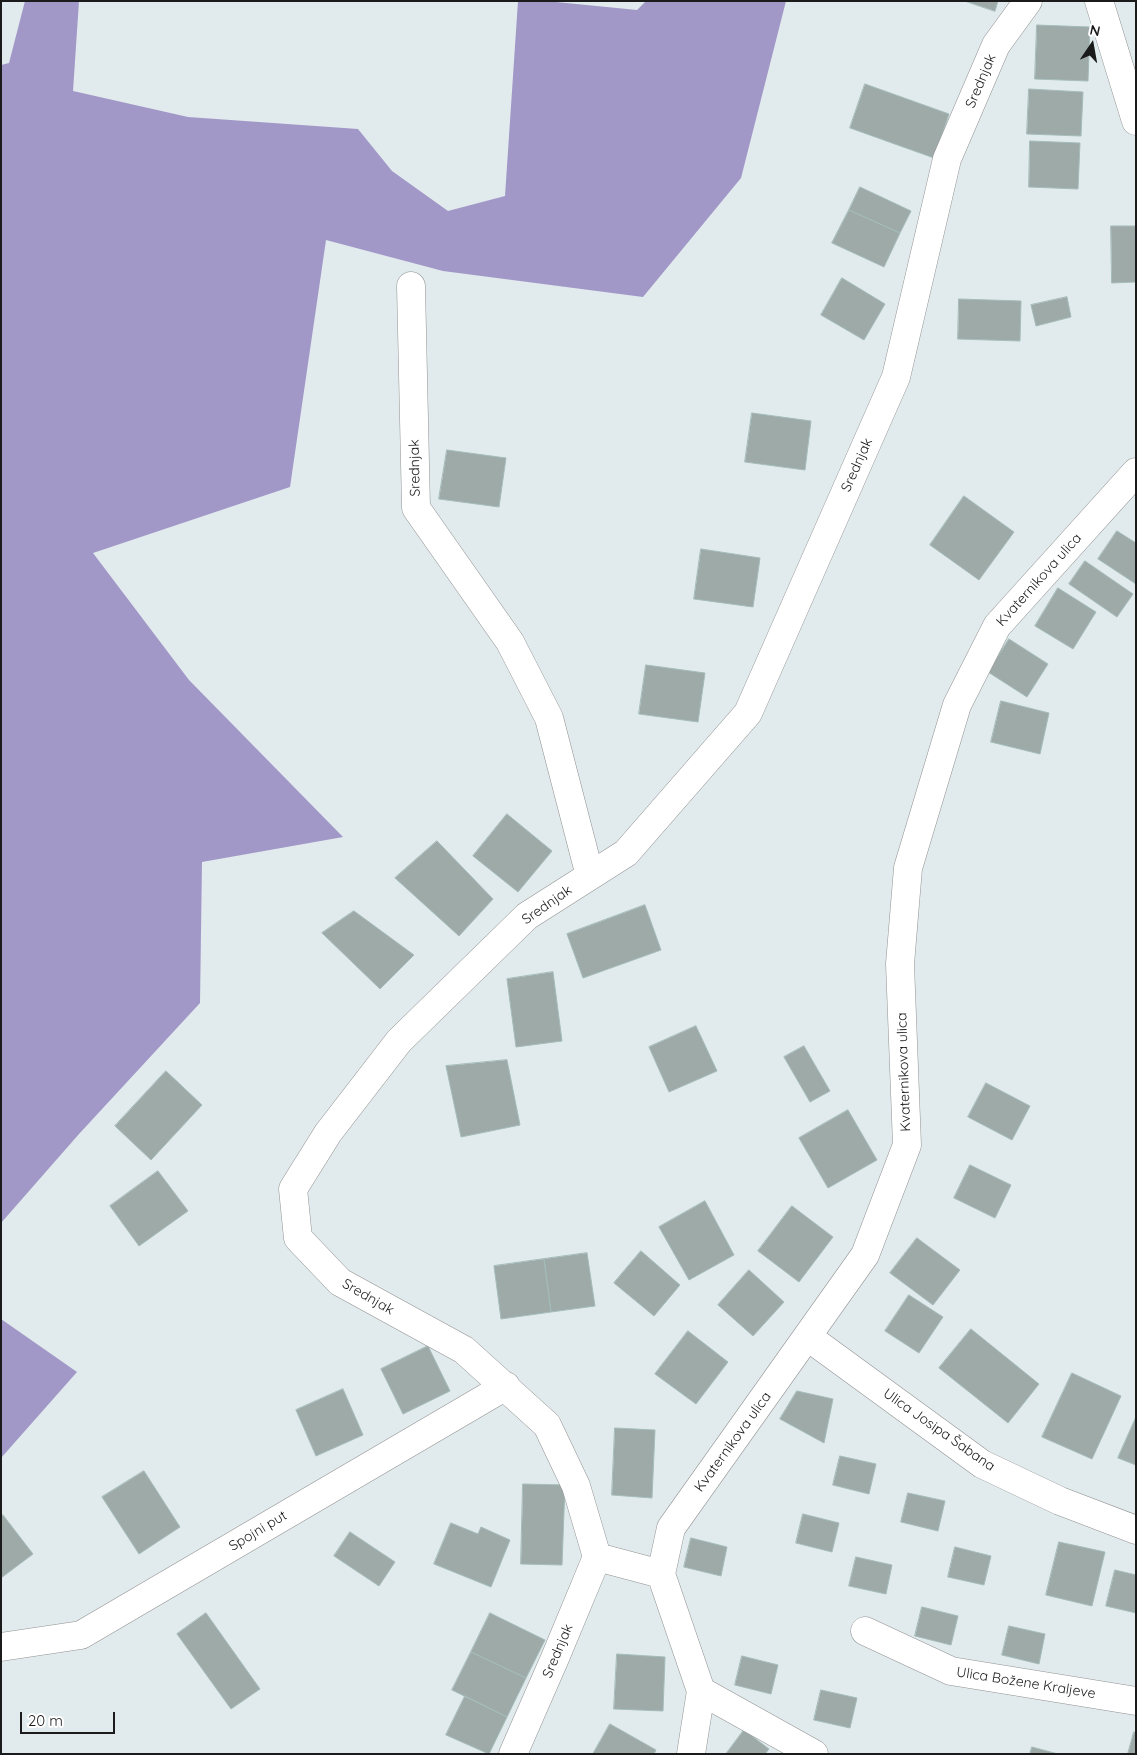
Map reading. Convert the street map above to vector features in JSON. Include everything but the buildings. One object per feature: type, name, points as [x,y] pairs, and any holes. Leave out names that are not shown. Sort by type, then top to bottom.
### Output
[{"type":"street","name":"Srednjak","points":[[513,1754],[597,1557],[576,1486],[547,1425],[506,1386],[464,1350],[340,1282],[298,1238],[293,1189],[328,1133],[399,1041],[528,916],[626,853],[748,713],[896,377],[947,159],[996,45],[1028,1]]},
{"type":"street","points":[[1098,1],[1136,121]]},
{"type":"street","name":"Srednjak","points":[[411,286],[416,508],[510,642],[549,718],[590,876]]},
{"type":"street","name":"Kvaternikova ulica","points":[[660,1574],[671,1528],[865,1256],[907,1145],[900,964],[908,868],[957,705],[997,626],[1136,472]]},
{"type":"street","name":"Ulica Josipa Šabana","points":[[808,1337],[982,1464],[1060,1501],[1136,1530]]},
{"type":"street","name":"Spojni put","points":[[1,1647],[81,1635],[506,1386]]},
{"type":"street","points":[[597,1557],[660,1574],[701,1691],[691,1754]]},
{"type":"street","name":"Ulica Božene Kraljeve","points":[[865,1631],[952,1671],[1136,1701]]},
{"type":"street","points":[[701,1691],[814,1754]]},
{"type":"shaded area","points":[[25,1],[79,1],[73,91],[188,117],[358,129],[392,171],[448,211],[505,196],[518,1],[546,1],[637,10],[646,1],[786,1],[741,178],[643,297],[443,271],[326,240],[290,487],[93,553],[189,680],[343,837],[202,862],[200,1003],[79,1134],[1,1223],[1,65],[9,63]]},
{"type":"shaded area","points":[[1,1319],[77,1372],[1,1458]]}]
